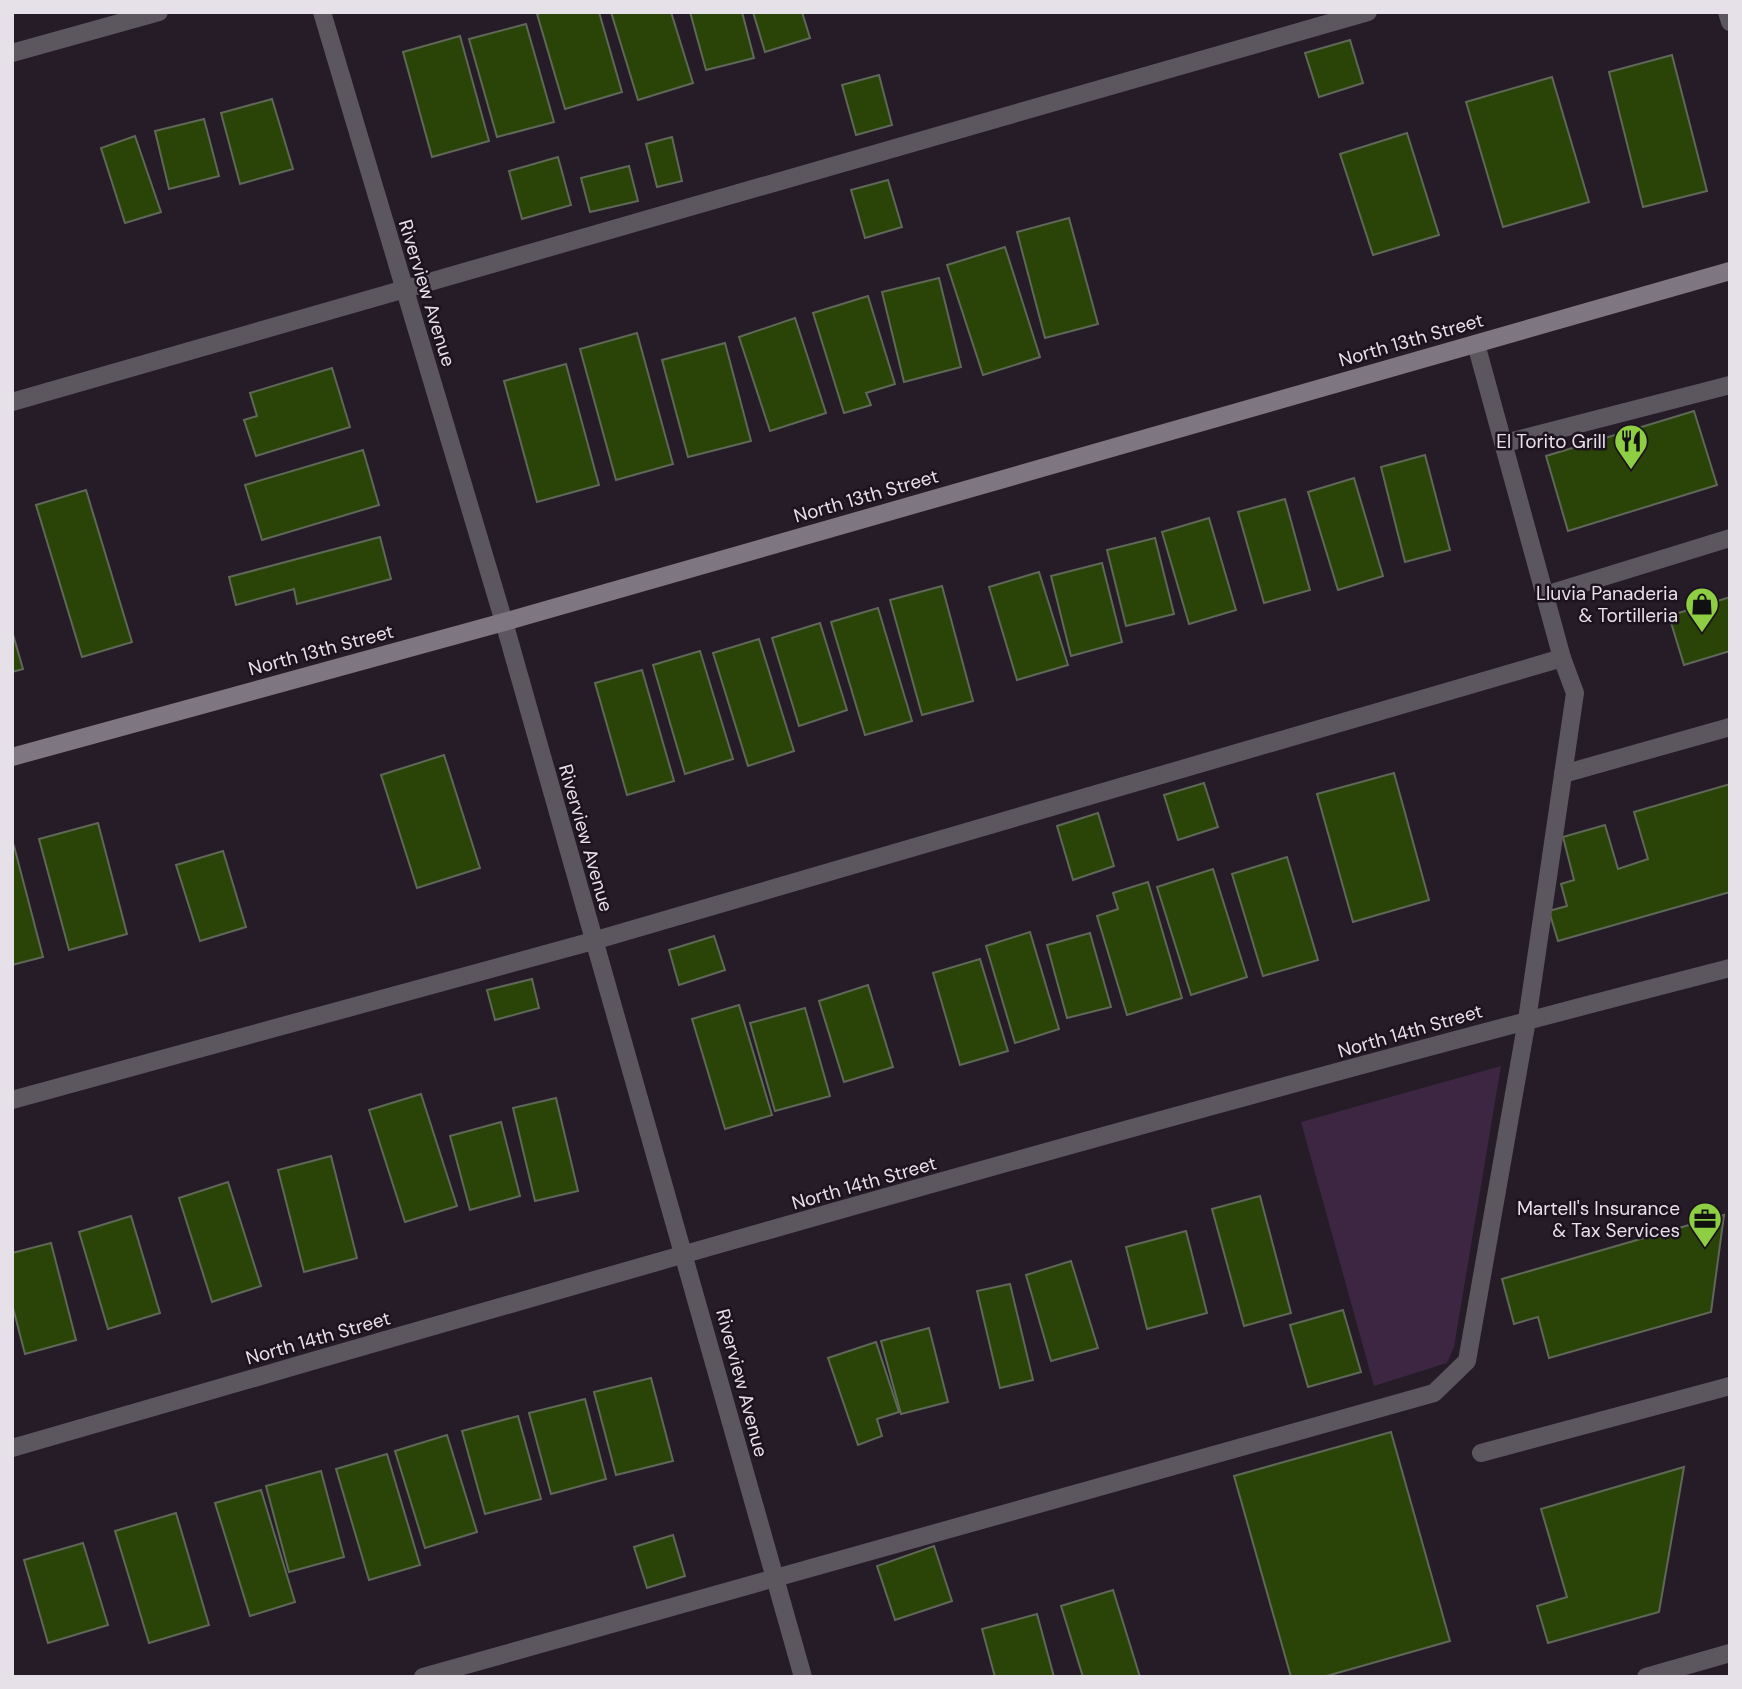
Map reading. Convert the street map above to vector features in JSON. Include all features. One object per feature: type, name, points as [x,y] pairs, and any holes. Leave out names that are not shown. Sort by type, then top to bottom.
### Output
[{"type":"street","points":[[12,53],[159,12]]},
{"type":"street","name":"Riverview Avenue","points":[[322,12],[503,622],[685,1254],[803,1677]]},
{"type":"street","points":[[12,402],[1368,12]]},
{"type":"street","points":[[1727,12],[1730,22]]},
{"type":"street","name":"North 13th Street","points":[[12,757],[503,622],[1730,271]]},
{"type":"street","points":[[423,1677],[1434,1393],[1467,1361],[1527,1020],[1575,693],[1562,658],[1476,344]]},
{"type":"street","points":[[1505,443],[1730,386]]},
{"type":"street","points":[[1545,595],[1730,538]]},
{"type":"street","points":[[12,1100],[593,941],[1562,658]]},
{"type":"street","points":[[1563,774],[1730,727]]},
{"type":"street","name":"North 14th Street","points":[[12,1448],[685,1254],[1527,1020],[1730,968]]},
{"type":"street","points":[[1481,1453],[1730,1386]]},
{"type":"street","points":[[1646,1677],[1730,1653]]},
{"type":"shaded area","points":[[1501,1066],[1454,1347],[1447,1363],[1374,1386],[1301,1122]]},
{"type":"building","points":[[599,12],[622,92],[565,109],[537,14]]},
{"type":"building","points":[[611,12],[671,12],[693,83],[638,100]]},
{"type":"building","points":[[690,12],[742,12],[754,58],[706,70]]},
{"type":"building","points":[[753,12],[802,12],[810,38],[765,52]]},
{"type":"building","points":[[526,24],[554,122],[497,137],[469,39]]},
{"type":"building","points":[[460,36],[489,141],[432,157],[403,52]]},
{"type":"building","points":[[1350,40],[1363,83],[1319,97],[1305,53]]},
{"type":"building","points":[[1672,55],[1707,191],[1643,207],[1609,72]]},
{"type":"building","points":[[879,75],[892,125],[856,135],[842,85]]},
{"type":"building","points":[[1552,77],[1589,202],[1503,227],[1466,102]]},
{"type":"building","points":[[272,99],[293,169],[240,184],[221,113]]},
{"type":"building","points":[[204,119],[219,176],[169,189],[155,131]]},
{"type":"building","points":[[1407,133],[1439,235],[1373,255],[1340,154]]},
{"type":"building","points":[[135,136],[161,212],[125,223],[101,148]]},
{"type":"building","points":[[672,137],[682,181],[657,187],[646,144]]},
{"type":"building","points":[[558,157],[571,205],[522,219],[509,171]]},
{"type":"building","points":[[629,166],[638,201],[590,212],[581,178]]},
{"type":"building","points":[[888,180],[902,227],[865,238],[851,190]]},
{"type":"building","points":[[1069,218],[1098,324],[1045,338],[1017,232]]},
{"type":"building","points":[[1005,247],[1040,357],[983,375],[947,265]]},
{"type":"building","points":[[939,278],[961,367],[904,382],[882,292]]},
{"type":"building","points":[[868,296],[895,384],[866,393],[871,405],[844,413],[813,313]]},
{"type":"building","points":[[795,318],[826,413],[770,431],[739,337]]},
{"type":"building","points":[[637,333],[673,464],[616,480],[580,349]]},
{"type":"building","points":[[725,343],[751,441],[688,457],[662,360]]},
{"type":"building","points":[[566,364],[599,485],[537,502],[504,381]]},
{"type":"building","points":[[332,368],[350,427],[256,456],[244,420],[257,416],[250,393]]},
{"type":"building","name":"El Torito Grill","points":[[1694,411],[1717,485],[1568,531],[1546,456]]},
{"type":"building","points":[[363,450],[379,505],[262,540],[245,485]]},
{"type":"building","points":[[1425,455],[1450,550],[1405,562],[1381,467]]},
{"type":"building","points":[[1354,478],[1383,576],[1338,590],[1308,492]]},
{"type":"building","points":[[86,490],[132,642],[82,657],[36,505]]},
{"type":"building","points":[[1285,499],[1310,590],[1264,603],[1238,512]]},
{"type":"building","points":[[1209,518],[1236,610],[1189,624],[1162,532]]},
{"type":"building","points":[[380,537],[391,579],[297,604],[294,589],[236,605],[229,577]]},
{"type":"building","points":[[1155,538],[1174,614],[1126,626],[1107,550]]},
{"type":"building","points":[[1102,563],[1122,642],[1071,656],[1051,576]]},
{"type":"building","points":[[1039,572],[1068,665],[1017,680],[989,587]]},
{"type":"building","points":[[942,586],[973,701],[922,715],[890,600]]},
{"type":"building","name":"Lluvia Panaderia & Tortilleria","points":[[1730,597],[1730,651],[1684,665],[1669,616]]},
{"type":"building","points":[[878,608],[912,721],[865,735],[831,622]]},
{"type":"building","points":[[820,623],[847,710],[799,726],[772,638]]},
{"type":"building","points":[[12,631],[23,669],[12,672]]},
{"type":"building","points":[[759,639],[794,751],[748,766],[713,653]]},
{"type":"building","points":[[700,651],[733,759],[685,774],[653,665]]},
{"type":"building","points":[[642,670],[674,781],[627,795],[595,683]]},
{"type":"building","points":[[444,755],[480,868],[417,888],[381,775]]},
{"type":"building","points":[[1394,773],[1429,900],[1353,922],[1317,794]]},
{"type":"building","points":[[1204,783],[1218,827],[1178,840],[1164,795]]},
{"type":"building","points":[[1730,784],[1730,892],[1558,941],[1549,911],[1567,906],[1561,884],[1574,880],[1563,837],[1605,825],[1618,869],[1648,859],[1634,812]]},
{"type":"building","points":[[1098,813],[1114,866],[1073,880],[1057,826]]},
{"type":"building","points":[[98,823],[127,934],[69,950],[39,839]]},
{"type":"building","points":[[14,846],[43,957],[12,965],[12,847]]},
{"type":"building","points":[[223,851],[246,927],[200,941],[176,865]]},
{"type":"building","points":[[1287,857],[1318,960],[1263,976],[1232,874]]},
{"type":"building","points":[[1213,869],[1247,977],[1191,995],[1157,887]]},
{"type":"building","points":[[1148,882],[1182,998],[1127,1015],[1097,916],[1118,909],[1113,893]]},
{"type":"building","points":[[1030,932],[1059,1029],[1015,1043],[986,946]]},
{"type":"building","points":[[1090,933],[1111,1007],[1067,1018],[1047,945]]},
{"type":"building","points":[[714,936],[725,970],[679,985],[669,950]]},
{"type":"building","points":[[980,959],[1008,1051],[960,1065],[933,973]]},
{"type":"building","points":[[532,979],[539,1008],[495,1020],[487,990]]},
{"type":"building","points":[[868,985],[893,1067],[844,1082],[819,1001]]},
{"type":"building","points":[[739,1005],[772,1115],[725,1129],[692,1019]]},
{"type":"building","points":[[805,1008],[830,1096],[775,1111],[750,1023]]},
{"type":"building","points":[[421,1094],[457,1206],[405,1222],[369,1110]]},
{"type":"building","points":[[556,1098],[578,1191],[535,1201],[513,1108]]},
{"type":"building","points":[[501,1122],[520,1196],[470,1210],[450,1136]]},
{"type":"building","points":[[331,1156],[357,1258],[304,1272],[278,1170]]},
{"type":"building","points":[[228,1182],[261,1286],[212,1302],[179,1198]]},
{"type":"building","points":[[1260,1196],[1291,1313],[1244,1326],[1212,1209]]},
{"type":"building","points":[[1724,1215],[1711,1312],[1549,1358],[1538,1317],[1514,1324],[1502,1279]]},
{"type":"building","points":[[131,1216],[160,1313],[108,1329],[79,1232]]},
{"type":"building","points":[[1186,1231],[1207,1313],[1147,1329],[1126,1247]]},
{"type":"building","points":[[51,1243],[76,1340],[25,1354],[12,1304],[12,1253]]},
{"type":"building","points":[[1071,1261],[1098,1348],[1051,1361],[1026,1275]]},
{"type":"building","points":[[1010,1284],[1033,1380],[1000,1388],[977,1291]]},
{"type":"building","points":[[1343,1310],[1361,1372],[1308,1387],[1290,1325]]},
{"type":"building","points":[[929,1328],[948,1402],[901,1414],[881,1341]]},
{"type":"building","points":[[876,1342],[899,1412],[877,1419],[882,1436],[858,1445],[828,1358]]},
{"type":"building","points":[[651,1378],[673,1461],[616,1475],[594,1392]]},
{"type":"building","points":[[585,1399],[606,1479],[551,1494],[529,1413]]},
{"type":"building","points":[[518,1416],[541,1499],[485,1514],[462,1431]]},
{"type":"building","points":[[1391,1432],[1450,1641],[1323,1677],[1291,1677],[1234,1476]]},
{"type":"building","points":[[447,1435],[477,1532],[425,1548],[395,1451]]},
{"type":"building","points":[[387,1454],[420,1565],[369,1580],[336,1469]]},
{"type":"building","points":[[1684,1467],[1659,1612],[1548,1643],[1537,1606],[1567,1597],[1541,1509]]},
{"type":"building","points":[[321,1471],[344,1557],[289,1572],[266,1486]]},
{"type":"building","points":[[261,1490],[295,1602],[250,1616],[215,1503]]},
{"type":"building","points":[[176,1513],[209,1625],[149,1643],[115,1531]]},
{"type":"building","points":[[673,1535],[685,1576],[647,1588],[634,1547]]},
{"type":"building","points":[[83,1543],[108,1625],[48,1643],[24,1560]]},
{"type":"building","points":[[934,1546],[952,1601],[895,1620],[877,1566]]},
{"type":"building","points":[[1113,1590],[1140,1677],[1083,1677],[1061,1606]]},
{"type":"building","points":[[1037,1614],[1054,1677],[995,1677],[982,1629]]},
{"type":"place","name":"El Torito Grill","points":[[1631,471]]},
{"type":"place","name":"Lluvia Panaderia & Tortilleria","points":[[1702,634]]},
{"type":"place","name":"Martell's Insurance & Tax Services","points":[[1705,1249]]}]
